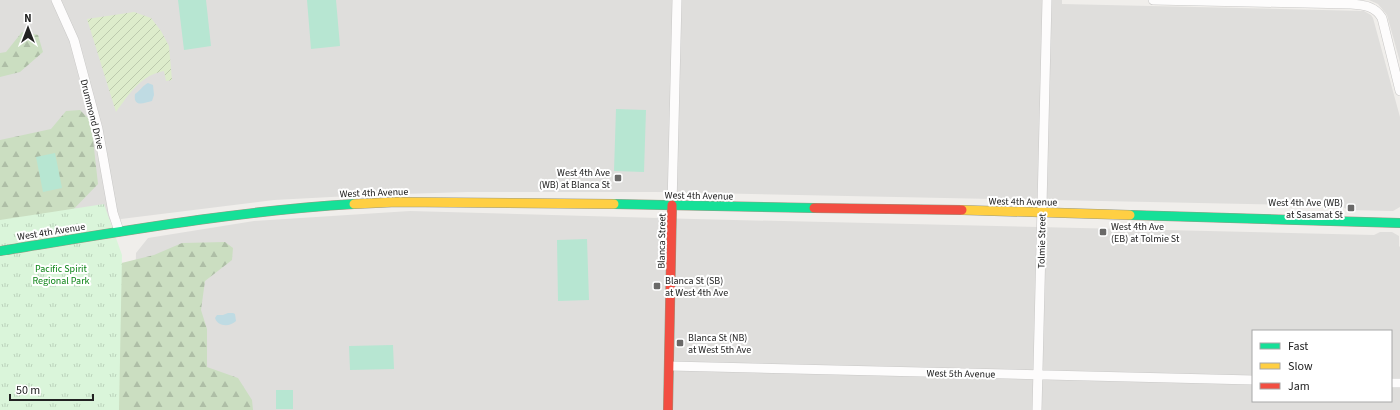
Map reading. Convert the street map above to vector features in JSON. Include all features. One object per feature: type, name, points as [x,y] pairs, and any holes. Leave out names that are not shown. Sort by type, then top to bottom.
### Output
[{"type":"main road","name":"West 4th Avenue","points":[[0,250],[196,219],[302,207],[389,202],[528,202],[1042,212],[1400,223]]},
{"type":"main road","name":"Blanca Street","points":[[668,410],[672,205]]},
{"type":"street","name":"Drummond Drive","points":[[56,0],[74,40],[98,129],[113,213],[119,231]]},
{"type":"street","name":"Blanca Street","points":[[672,205],[677,0]]},
{"type":"street","name":"Tolmie Street","points":[[1037,410],[1047,0]]},
{"type":"street","points":[[1153,0],[1356,2],[1367,6],[1378,12],[1382,18],[1400,91]]},
{"type":"street","name":"West 5th Avenue","points":[[670,366],[1252,380]]},
{"type":"shaded area","points":[[0,0],[1062,0],[1062,4],[1364,11],[1373,18],[1400,117],[1400,207],[1393,211],[1348,210],[1341,206],[656,192],[468,192],[274,200],[0,234]]},
{"type":"shaded area","points":[[1369,0],[1400,0],[1400,62],[1387,15],[1378,4]]},
{"type":"shaded area","points":[[410,211],[1374,235],[1380,232],[1392,232],[1399,236],[1399,247],[1400,246],[1400,410],[132,410],[136,253],[148,238],[254,221]]},
{"type":"green space","points":[[178,0],[206,0],[211,46],[184,50]]},
{"type":"green space","points":[[307,0],[336,0],[340,46],[311,49]]},
{"type":"green space","points":[[134,12],[151,18],[161,31],[169,46],[172,80],[166,81],[164,71],[156,73],[142,81],[136,86],[116,112],[87,19]]},
{"type":"green space","points":[[22,32],[38,35],[43,52],[20,72],[0,77],[0,53],[6,52]]},
{"type":"green space","points":[[616,109],[646,110],[644,172],[614,171]]},
{"type":"green space","points":[[80,110],[91,121],[98,184],[68,215],[0,227],[0,140],[51,129],[66,111]]},
{"type":"green space","points":[[55,153],[62,188],[43,192],[36,157]]},
{"type":"green space","name":"Pacific Spirit Regional Park","points":[[104,204],[122,255],[119,410],[0,410],[0,220]]},
{"type":"green space","points":[[587,239],[589,300],[558,301],[557,240]]},
{"type":"green space","points":[[225,242],[233,248],[232,260],[205,281],[201,310],[207,329],[207,367],[238,378],[252,400],[253,410],[0,410],[0,274],[73,275],[154,255],[182,243]]},
{"type":"green space","points":[[393,345],[394,369],[350,370],[349,346]]},
{"type":"green space","points":[[276,390],[293,390],[293,409],[276,409]]},
{"type":"water","points":[[148,83],[153,85],[154,95],[152,101],[140,104],[137,103],[135,94]]},
{"type":"water","points":[[228,313],[235,314],[236,321],[231,324],[221,324],[215,318],[217,315]]},
{"type":"traffic: fast","points":[[0,251],[221,217],[309,207],[354,204]]},
{"type":"traffic: fast","points":[[614,204],[814,208]]},
{"type":"traffic: fast","points":[[1130,215],[1400,223]]},
{"type":"traffic: slow","points":[[354,204],[397,202],[614,204]]},
{"type":"traffic: slow","points":[[962,210],[1130,215]]},
{"type":"traffic: jam","points":[[668,410],[672,205]]},
{"type":"traffic: jam","points":[[814,208],[962,210]]},
{"type":"place","name":"West 4th Ave (WB) at Blanca St","points":[[618,178]]},
{"type":"place","name":"West 4th Ave (WB) at Sasamat St","points":[[1351,208]]},
{"type":"place","name":"West 4th Ave (EB) at Tolmie St","points":[[1103,232]]},
{"type":"place","name":"Blanca St (SB) at West 4th Ave","points":[[657,286]]},
{"type":"place","name":"Blanca St (NB) at West 5th Ave","points":[[680,343]]}]
